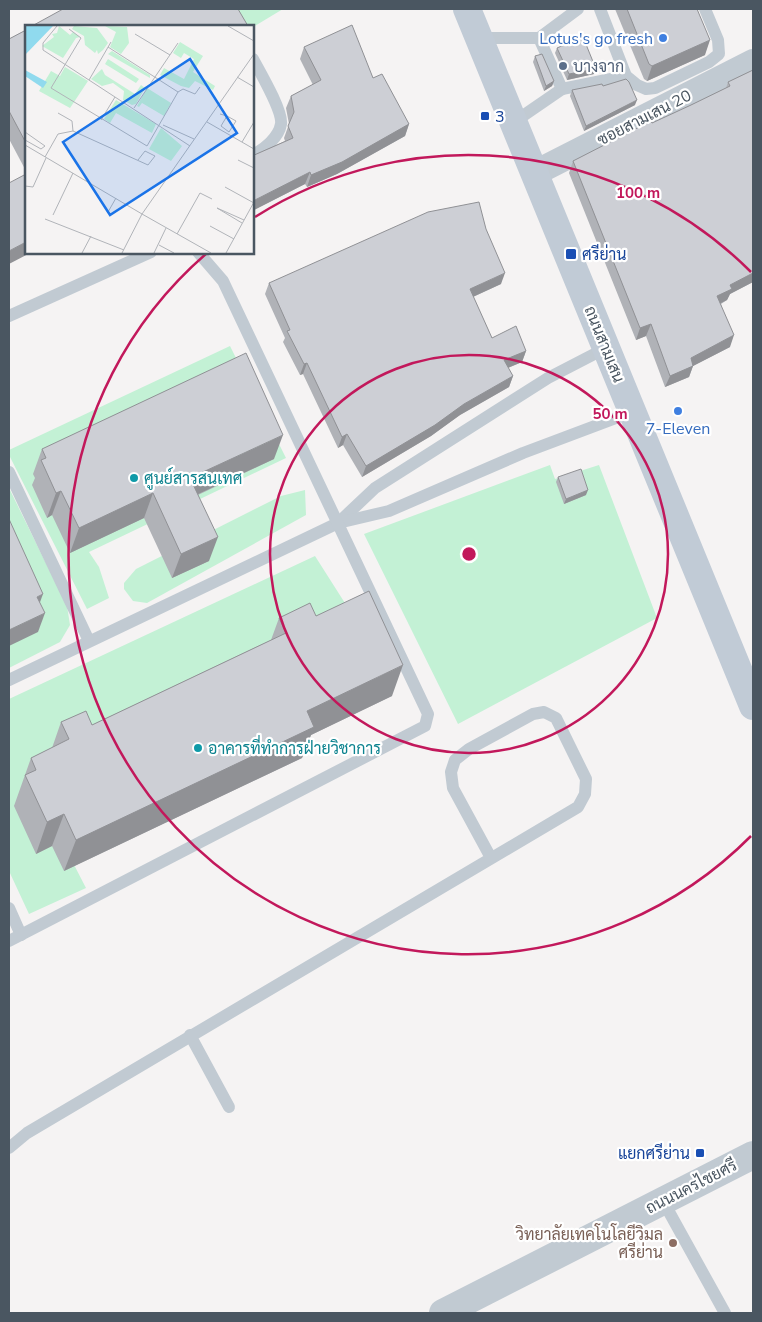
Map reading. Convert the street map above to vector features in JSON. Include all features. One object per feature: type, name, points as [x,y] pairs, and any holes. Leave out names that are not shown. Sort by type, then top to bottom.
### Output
[{"type":"main road","name":"ถนนสามเสน","points":[[468,9],[753,706]]},
{"type":"street","name":"ซอยสามเสน 20","points":[[534,173],[753,62]]},
{"type":"street","name":"ถนนนครไชยศรี","points":[[443,1313],[753,1155]]},
{"type":"lane","points":[[480,38],[539,38],[578,9]]},
{"type":"lane","points":[[600,9],[626,76],[637,85],[646,89],[654,88],[709,62],[719,54],[718,40],[705,9]]},
{"type":"lane","points":[[539,38],[562,89]]},
{"type":"lane","points":[[254,61],[278,108],[282,124],[276,136],[260,152],[254,154]]},
{"type":"lane","points":[[514,122],[562,89],[626,76]]},
{"type":"lane","points":[[9,316],[147,254]]},
{"type":"lane","points":[[9,941],[425,726],[428,714],[223,281],[200,254]]},
{"type":"lane","points":[[338,522],[375,488],[548,378],[606,348]]},
{"type":"lane","points":[[9,680],[338,522],[389,511],[523,453],[632,412]]},
{"type":"lane","points":[[9,472],[89,641]]},
{"type":"lane","points":[[9,1148],[27,1133],[190,1035],[578,807],[585,794],[586,779],[556,718],[544,712],[533,714],[469,749],[455,760],[451,772],[453,788],[490,858]]},
{"type":"lane","points":[[9,908],[21,935]]},
{"type":"lane","points":[[190,1035],[229,1107]]},
{"type":"lane","points":[[663,1201],[725,1313]]},
{"type":"green space","points":[[172,9],[283,9],[254,26],[137,25]]},
{"type":"green space","name":"ศูนย์สารสนเทศ","points":[[230,346],[286,458],[89,552],[99,567],[109,598],[87,609],[9,455],[9,450]]},
{"type":"green space","points":[[550,465],[555,479],[599,465],[657,618],[458,724],[364,534]]},
{"type":"green space","points":[[9,488],[67,606],[70,625],[60,642],[9,668]]},
{"type":"green space","points":[[305,490],[306,515],[147,603],[133,601],[124,589],[124,583],[136,569],[281,496]]},
{"type":"green space","points":[[315,556],[357,622],[38,795],[86,888],[29,914],[9,871],[9,699]]},
{"type":"building","points":[[63,9],[238,9],[247,25],[34,25]]},
{"type":"building","name":"Lotus's go fresh","points":[[627,9],[697,9],[710,40],[652,66],[649,64]]},
{"type":"building","points":[[352,25],[373,78],[382,74],[409,124],[342,162],[311,175],[310,172],[254,200],[254,155],[293,138],[288,126],[294,112],[291,96],[321,80],[304,47]]},
{"type":"building","points":[[25,31],[25,141],[9,111],[9,39]]},
{"type":"building","points":[[583,37],[596,69],[569,74],[557,48]]},
{"type":"building","points":[[542,54],[554,81],[546,86],[535,56]]},
{"type":"building","points":[[753,70],[753,273],[730,285],[732,289],[717,296],[734,335],[691,358],[693,366],[670,376],[651,324],[640,328],[573,161],[651,121],[652,123],[730,86],[728,82]]},
{"type":"building","points":[[626,79],[637,100],[586,126],[572,90],[602,84],[603,86]]},
{"type":"building","points":[[25,175],[25,243],[9,251],[9,183]]},
{"type":"building","points":[[479,202],[486,229],[505,273],[470,289],[492,338],[516,326],[526,351],[504,360],[513,376],[464,404],[435,425],[366,466],[347,434],[342,437],[307,363],[304,364],[287,331],[290,330],[269,283],[428,212]]},
{"type":"building","name":"ศูนย์สารสนเทศ","points":[[246,353],[283,435],[190,478],[218,537],[181,554],[153,493],[79,528],[61,491],[56,493],[41,460],[46,458],[42,449]]},
{"type":"building","points":[[581,469],[588,490],[566,499],[558,477]]},
{"type":"building","points":[[9,519],[43,594],[37,597],[45,613],[9,630]]},
{"type":"building","name":"อาคารที่ทำการฝ่ายวิชาการ","points":[[369,591],[403,665],[307,711],[314,727],[76,840],[64,814],[47,822],[25,775],[36,770],[31,758],[69,739],[61,722],[86,711],[92,725],[286,633],[279,618],[310,603],[316,616]]},
{"type":"place","name":"Lotus's go fresh","points":[[663,38]]},
{"type":"place","name":"บางจาก","points":[[563,66]]},
{"type":"place","name":"3","points":[[485,116]]},
{"type":"place","name":"ศรีย่าน","points":[[571,254]]},
{"type":"place","name":"7-Eleven","points":[[678,411]]},
{"type":"place","name":"ศูนย์สารสนเทศ","points":[[134,478]]},
{"type":"place","name":"อาคารที่ทำการฝ่ายวิชาการ","points":[[198,748]]},
{"type":"place","name":"แยกศรีย่าน","points":[[700,1153]]},
{"type":"place","name":"วิทยาลัยเทคโนโลยีวิมล ศรีย่าน","points":[[673,1243]]}]
